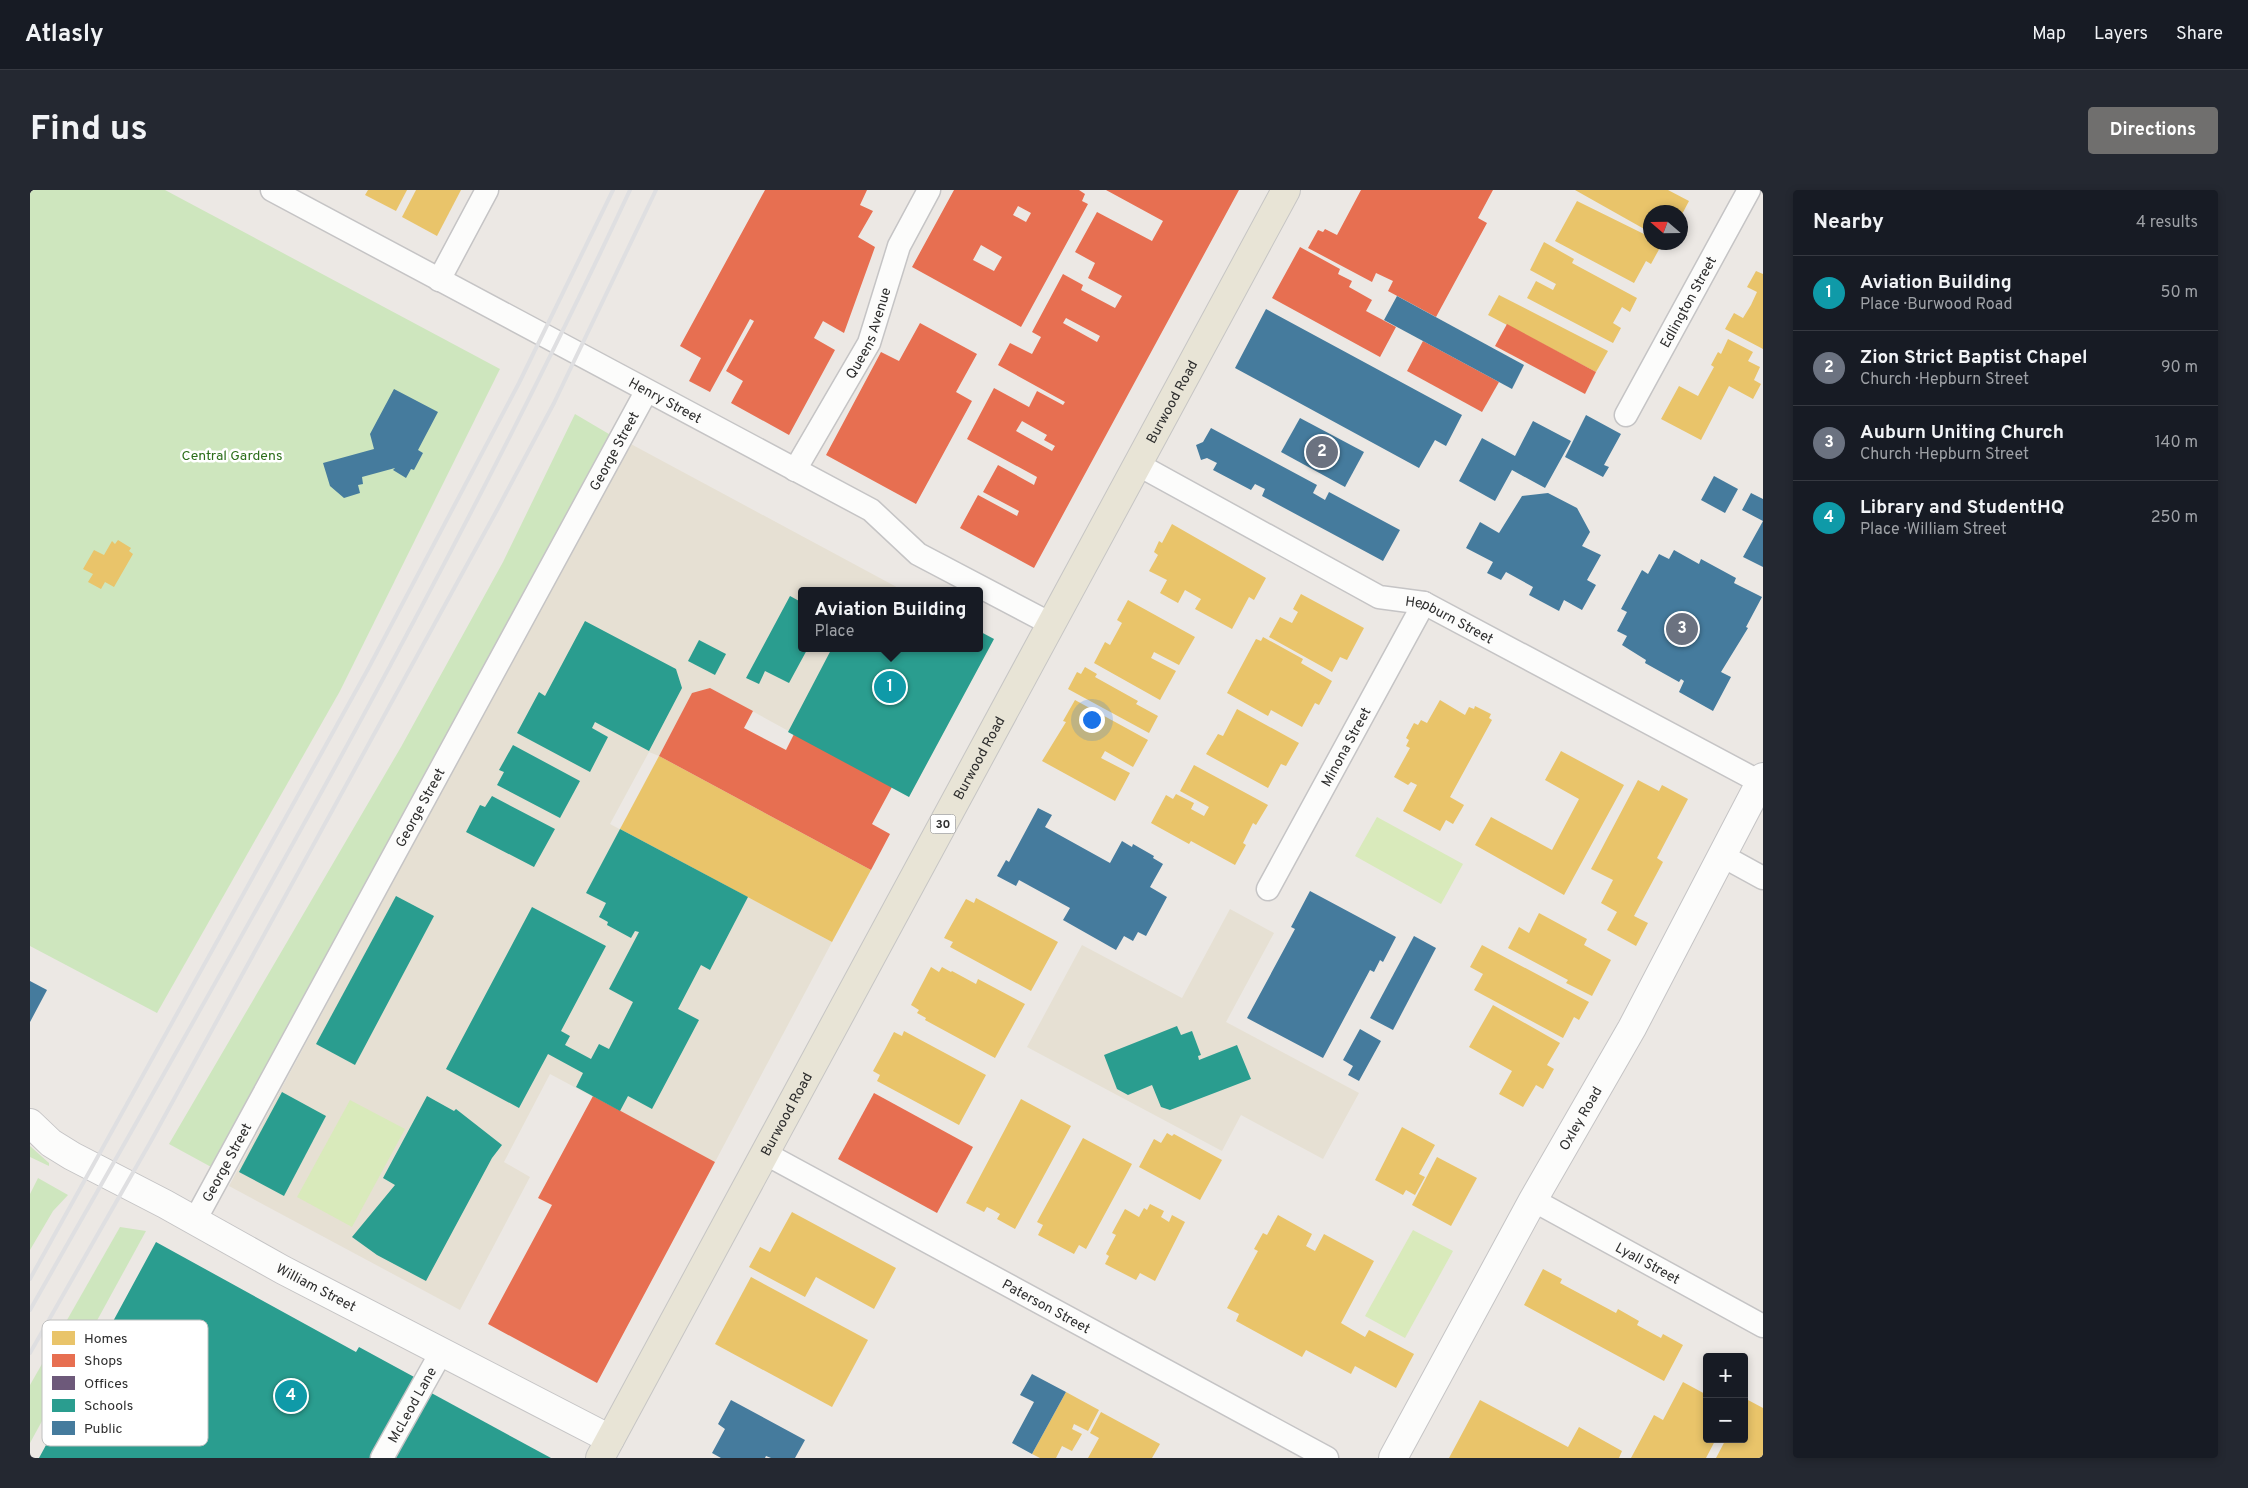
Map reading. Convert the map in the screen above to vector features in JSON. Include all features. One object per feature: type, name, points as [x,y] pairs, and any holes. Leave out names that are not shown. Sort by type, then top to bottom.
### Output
[{"type":"main road","name":"Burwood Road","points":[[605,1448],[766,1154],[1286,190]]},
{"type":"street","name":"Henry Street","points":[[272,190],[646,392],[871,510],[918,554],[981,587]]},
{"type":"street","points":[[439,280],[487,190]]},
{"type":"street","name":"Queens Avenue","points":[[795,470],[869,343],[899,246],[929,190]]},
{"type":"street","name":"Edlington Street","points":[[1626,415],[1749,190]]},
{"type":"street","name":"George Street","points":[[194,1222],[646,392]]},
{"type":"street","name":"Hepburn Street","points":[[1137,464],[1379,597],[1424,603],[1762,780]]},
{"type":"street","name":"Henry Street","points":[[983,588],[1051,624]]},
{"type":"street","name":"Minona Street","points":[[1268,889],[1424,603]]},
{"type":"street","name":"Oxley Road","points":[[1393,1458],[1533,1200],[1632,1028],[1762,780]]},
{"type":"street","points":[[1721,856],[1763,878]]},
{"type":"street","name":"William Street","points":[[30,1122],[51,1143],[65,1152],[165,1204],[194,1222],[442,1351],[605,1448]]},
{"type":"street","name":"Paterson Street","points":[[766,1154],[1327,1458]]},
{"type":"street","name":"Lyall Street","points":[[1533,1200],[1763,1326]]},
{"type":"street","name":"McLeod Lane","points":[[382,1458],[442,1351]]},
{"type":"shaded area","points":[[629,443],[897,587],[798,587],[798,652],[983,652],[983,633],[994,639],[909,797],[710,688],[692,694],[659,756],[649,752],[610,824],[832,942],[715,1162],[550,1074],[504,1162],[530,1177],[460,1310],[229,1186]]},
{"type":"shaded area","points":[[1230,909],[1274,933],[1226,1022],[1359,1093],[1323,1159],[1241,1115],[1222,1151],[1027,1047],[1082,945],[1182,998]]},
{"type":"green space","name":"Central Gardens","points":[[30,190],[165,190],[500,369],[340,691],[157,1013],[30,946]]},
{"type":"green space","points":[[575,414],[614,437],[213,1168],[169,1144],[401,747],[503,562]]},
{"type":"green space","points":[[1377,817],[1463,864],[1441,904],[1355,856]]},
{"type":"green space","points":[[350,1100],[405,1129],[352,1227],[297,1197]]},
{"type":"green space","points":[[30,1146],[49,1163],[49,1166],[30,1157]]},
{"type":"green space","points":[[38,1178],[68,1195],[53,1211],[30,1250],[30,1194]]},
{"type":"green space","points":[[120,1227],[146,1231],[97,1320],[67,1320]]},
{"type":"green space","points":[[1413,1230],[1453,1251],[1405,1338],[1365,1316]]},
{"type":"green space","points":[[42,1364],[42,1421],[30,1443],[30,1385]]},
{"type":"building: Homes","points":[[368,190],[407,190],[396,211],[365,195]]},
{"type":"building: Homes","points":[[416,190],[461,190],[437,236],[402,217]]},
{"type":"building: Homes","points":[[1575,190],[1668,190],[1689,201],[1687,205],[1643,205],[1643,228]]},
{"type":"building: Homes","points":[[1577,201],[1643,234],[1643,250],[1659,250],[1651,264],[1646,261],[1634,283],[1555,241]]},
{"type":"building: Homes","points":[[1544,242],[1574,259],[1572,263],[1637,298],[1630,312],[1622,307],[1613,323],[1621,328],[1613,343],[1527,298],[1536,281],[1553,290],[1556,284],[1530,270]]},
{"type":"building: Homes","points":[[1756,271],[1763,274],[1763,349],[1725,329],[1734,313],[1743,318],[1751,305],[1757,292],[1747,287]]},
{"type":"building: Homes","points":[[1499,295],[1608,351],[1596,372],[1488,315]]},
{"type":"building: Homes","points":[[1728,339],[1753,352],[1748,361],[1760,367],[1754,380],[1761,384],[1753,399],[1729,386],[1701,440],[1661,419],[1679,386],[1698,396],[1714,367],[1711,365],[1718,352],[1721,354]]},
{"type":"building: Homes","points":[[1172,524],[1266,578],[1254,600],[1249,597],[1232,629],[1195,609],[1201,599],[1185,590],[1178,603],[1160,593],[1167,580],[1149,571],[1158,555],[1154,552],[1159,541],[1162,543]]},
{"type":"building: Homes","points":[[118,540],[131,548],[129,551],[133,554],[114,587],[105,582],[101,589],[88,582],[93,574],[83,569],[94,550],[104,555],[112,541],[115,544]]},
{"type":"building: Homes","points":[[1301,594],[1364,628],[1347,660],[1340,657],[1332,672],[1269,637],[1280,617],[1292,623],[1298,612],[1293,609]]},
{"type":"building: Homes","points":[[1128,600],[1195,637],[1179,665],[1154,652],[1151,658],[1176,671],[1160,700],[1094,663],[1105,642],[1110,645],[1122,623],[1117,620]]},
{"type":"building: Homes","points":[[1263,637],[1303,659],[1301,663],[1332,681],[1319,705],[1315,703],[1302,727],[1271,710],[1268,716],[1227,693],[1256,639],[1261,641]]},
{"type":"building: Homes","points":[[1085,667],[1097,674],[1095,677],[1138,701],[1136,704],[1158,716],[1149,733],[1068,689],[1077,672],[1081,674]]},
{"type":"building: Homes","points":[[1075,700],[1148,740],[1133,767],[1105,751],[1101,758],[1130,773],[1115,801],[1042,761],[1066,722],[1063,721]]},
{"type":"building: Homes","points":[[1440,700],[1465,715],[1469,707],[1474,709],[1475,706],[1491,714],[1489,718],[1492,720],[1450,797],[1464,805],[1453,824],[1446,820],[1440,831],[1403,811],[1417,785],[1411,782],[1408,785],[1394,777],[1410,748],[1406,746],[1409,740],[1406,738],[1414,723],[1418,725],[1421,720],[1427,723]]},
{"type":"building: Homes","points":[[1237,709],[1299,743],[1286,766],[1281,764],[1268,788],[1206,754],[1218,734],[1223,736]]},
{"type":"building: Homes","points":[[1561,751],[1624,785],[1564,895],[1475,845],[1491,817],[1552,850],[1579,799],[1545,780]]},
{"type":"building: Homes","points":[[659,756],[871,870],[832,942],[620,829]]},
{"type":"building: Homes","points":[[1194,765],[1268,805],[1256,825],[1253,823],[1243,843],[1246,845],[1235,865],[1191,841],[1189,844],[1151,823],[1166,795],[1173,799],[1176,794],[1194,803],[1191,809],[1204,816],[1209,807],[1180,791]]},
{"type":"building: Homes","points":[[1638,780],[1659,791],[1662,785],[1688,799],[1657,858],[1663,862],[1634,916],[1648,923],[1636,946],[1607,930],[1617,912],[1601,903],[1613,880],[1591,869]]},
{"type":"building: Homes","points":[[976,898],[1058,942],[1031,991],[950,947],[953,942],[944,938],[966,899],[974,903]]},
{"type":"building: Homes","points":[[1539,913],[1587,939],[1584,945],[1611,960],[1592,996],[1566,983],[1568,980],[1508,948],[1519,927],[1529,933]]},
{"type":"building: Homes","points":[[1482,945],[1589,1002],[1579,1020],[1574,1017],[1563,1038],[1474,990],[1483,974],[1470,967]]},
{"type":"building: Homes","points":[[931,967],[939,972],[942,967],[976,984],[978,979],[1025,1004],[995,1058],[925,1020],[926,1018],[917,1013],[919,1010],[911,1005]]},
{"type":"building: Homes","points":[[1493,1005],[1560,1043],[1547,1065],[1554,1069],[1543,1089],[1536,1085],[1523,1107],[1499,1094],[1512,1071],[1469,1047]]},
{"type":"building: Homes","points":[[904,1031],[986,1075],[959,1125],[877,1081],[880,1075],[873,1071],[894,1032],[902,1036]]},
{"type":"building: Homes","points":[[1021,1099],[1071,1126],[1015,1229],[997,1219],[1000,1214],[993,1210],[987,1207],[984,1212],[966,1203]]},
{"type":"building: Homes","points":[[1402,1127],[1435,1145],[1419,1174],[1425,1177],[1415,1195],[1406,1190],[1403,1195],[1375,1180]]},
{"type":"building: Homes","points":[[1167,1133],[1172,1136],[1174,1134],[1222,1160],[1200,1200],[1139,1167],[1154,1139],[1161,1143]]},
{"type":"building: Homes","points":[[1083,1138],[1132,1164],[1086,1249],[1079,1245],[1074,1254],[1038,1235],[1043,1225],[1037,1222]]},
{"type":"building: Homes","points":[[1437,1157],[1477,1178],[1451,1226],[1412,1205]]},
{"type":"building: Homes","points":[[1150,1204],[1164,1211],[1161,1217],[1169,1222],[1172,1215],[1185,1222],[1155,1281],[1140,1273],[1136,1280],[1105,1264],[1109,1256],[1106,1254],[1116,1235],[1112,1233],[1125,1209],[1139,1217],[1144,1208],[1147,1210]]},
{"type":"building: Homes","points":[[792,1212],[896,1268],[874,1309],[816,1277],[805,1297],[749,1267],[760,1247],[770,1252]]},
{"type":"building: Homes","points":[[1278,1215],[1312,1234],[1306,1246],[1315,1251],[1324,1234],[1374,1261],[1341,1323],[1365,1337],[1369,1330],[1414,1354],[1396,1388],[1355,1366],[1351,1374],[1306,1350],[1302,1357],[1236,1321],[1239,1314],[1227,1308],[1258,1251],[1254,1249],[1263,1233],[1267,1235]]},
{"type":"building: Homes","points":[[1543,1269],[1562,1279],[1560,1283],[1616,1313],[1618,1309],[1639,1321],[1637,1325],[1661,1338],[1663,1334],[1683,1345],[1664,1381],[1524,1305]]},
{"type":"building: Homes","points":[[751,1277],[868,1340],[832,1407],[715,1344]]},
{"type":"building: Homes","points":[[1683,1382],[1703,1393],[1703,1443],[1714,1443],[1706,1458],[1631,1458],[1654,1415],[1663,1420]]},
{"type":"building: Homes","points":[[1066,1392],[1099,1410],[1088,1431],[1074,1424],[1072,1429],[1082,1434],[1072,1451],[1062,1446],[1056,1458],[1040,1458],[1032,1454]]},
{"type":"building: Homes","points":[[1480,1400],[1568,1447],[1579,1427],[1622,1451],[1619,1458],[1449,1458]]},
{"type":"building: Homes","points":[[1748,1400],[1763,1408],[1763,1458],[1716,1458],[1724,1443],[1748,1443]]},
{"type":"building: Homes","points":[[1101,1412],[1160,1444],[1152,1458],[1088,1458],[1099,1438],[1090,1433]]},
{"type":"building: Shops","points":[[765,190],[867,190],[860,205],[873,211],[858,237],[875,247],[844,333],[823,321],[814,338],[835,350],[789,435],[731,403],[743,381],[726,371],[754,321],[750,319],[710,392],[689,381],[701,358],[680,346]]},
{"type":"building: Shops","points":[[954,190],[1079,190],[1085,194],[1082,201],[1088,204],[1021,327],[912,267]],"holes":[[[1018,206],[1031,213],[1026,222],[1013,215]],[[981,245],[1002,257],[994,271],[973,260]]]},
{"type":"building: Shops","points":[[1106,190],[1239,190],[1034,568],[960,528],[978,495],[1017,516],[1019,511],[983,492],[998,465],[1034,485],[1037,477],[967,439],[994,388],[1029,407],[1037,391],[1063,405],[1065,402],[998,365],[1010,343],[1032,354],[1041,337],[1032,332],[1063,274],[1083,285],[1081,290],[1115,308],[1122,296],[1088,278],[1095,263],[1075,252],[1097,212],[1152,241],[1163,221]],"holes":[[[1066,318],[1100,336],[1097,342],[1063,323]],[[1022,421],[1047,435],[1044,440],[1055,446],[1052,451],[1016,431]]]},
{"type":"building: Shops","points":[[1361,190],[1493,190],[1478,218],[1487,223],[1436,317],[1388,291],[1393,281],[1376,273],[1372,282],[1308,248],[1318,230],[1323,232],[1325,229],[1337,235]]},
{"type":"building: Shops","points":[[1300,247],[1340,269],[1338,274],[1352,281],[1349,287],[1372,300],[1366,311],[1396,327],[1380,357],[1272,298]]},
{"type":"building: Shops","points":[[920,323],[977,354],[956,392],[972,401],[916,504],[826,455],[881,352],[899,361]]},
{"type":"building: Shops","points":[[1507,324],[1596,372],[1585,394],[1495,346]]},
{"type":"building: Shops","points":[[1423,341],[1499,382],[1482,412],[1407,371]]},
{"type":"building: Shops","points":[[710,688],[753,711],[744,728],[786,750],[794,734],[892,787],[872,824],[890,834],[871,870],[659,756],[692,693]]},
{"type":"building: Shops","points":[[874,1093],[973,1147],[937,1213],[838,1159]]},
{"type":"building: Shops","points":[[593,1096],[715,1162],[597,1383],[488,1324],[552,1205],[538,1198]]},
{"type":"building: Offices","points":[[208,1341],[263,1371],[215,1458],[108,1458],[115,1446],[208,1446]]},
{"type":"building: Schools","points":[[790,596],[798,600],[798,652],[806,652],[789,683],[765,671],[759,684],[746,678]]},
{"type":"building: Schools","points":[[585,621],[676,669],[682,688],[649,751],[595,722],[592,728],[608,737],[590,772],[517,733],[539,692],[545,696]]},
{"type":"building: Schools","points":[[983,633],[994,639],[909,797],[788,732],[830,652],[983,652]]},
{"type":"building: Schools","points":[[699,640],[726,654],[715,675],[688,661]]},
{"type":"building: Schools","points":[[513,745],[580,781],[560,818],[497,785],[504,772],[499,770]]},
{"type":"building: Schools","points":[[492,796],[555,829],[534,867],[466,832],[480,805],[485,807]]},
{"type":"building: Schools","points":[[620,829],[748,897],[710,970],[701,965],[678,1009],[699,1020],[652,1109],[628,1096],[620,1111],[576,1087],[583,1073],[548,1054],[519,1108],[446,1069],[532,907],[606,946],[561,1031],[570,1036],[565,1045],[591,1059],[599,1044],[609,1049],[633,1002],[609,989],[639,932],[635,931],[631,938],[607,925],[608,922],[599,917],[606,903],[586,893]]},
{"type":"building: Schools","points":[[396,896],[434,916],[355,1065],[316,1044]]},
{"type":"building: Schools","points":[[1177,1026],[1181,1035],[1192,1031],[1201,1055],[1198,1056],[1199,1060],[1237,1045],[1251,1079],[1170,1110],[1161,1107],[1152,1085],[1128,1095],[1117,1089],[1104,1055]]},
{"type":"building: Schools","points":[[282,1092],[326,1116],[284,1196],[239,1172]]},
{"type":"building: Schools","points":[[427,1096],[454,1111],[456,1109],[502,1145],[492,1158],[426,1281],[377,1255],[352,1237],[395,1185],[383,1178]]},
{"type":"building: Schools","points":[[156,1242],[356,1352],[359,1347],[416,1378],[373,1458],[39,1458],[46,1446],[208,1446],[208,1320],[114,1320]]},
{"type":"building: Schools","points":[[424,1389],[551,1458],[386,1458]]},
{"type":"building: Public","points":[[1397,296],[1524,365],[1512,389],[1384,320]]},
{"type":"building: Public","points":[[1266,309],[1462,415],[1446,446],[1435,440],[1419,468],[1235,368]]},
{"type":"building: Public","points":[[394,389],[438,412],[418,450],[423,453],[414,470],[411,469],[406,478],[393,470],[395,468],[362,477],[363,484],[358,485],[360,493],[344,498],[330,486],[323,463],[374,449],[370,434]]},
{"type":"building: Public","points":[[1586,415],[1621,434],[1604,465],[1609,467],[1603,477],[1565,457]]},
{"type":"building: Public","points":[[1300,418],[1364,452],[1345,487],[1281,452]]},
{"type":"building: Public","points":[[1533,421],[1571,441],[1545,488],[1512,470],[1495,501],[1459,481],[1482,438],[1515,456]]},
{"type":"building: Public","points":[[1211,428],[1317,485],[1313,493],[1325,500],[1329,492],[1400,530],[1383,561],[1262,496],[1265,489],[1255,484],[1251,490],[1213,470],[1217,463],[1207,458],[1201,460],[1196,445],[1203,442]]},
{"type":"building: Public","points":[[1714,476],[1738,489],[1725,513],[1701,500]]},
{"type":"building: Public","points":[[1548,493],[1577,508],[1590,532],[1582,546],[1601,555],[1587,580],[1596,585],[1582,610],[1564,600],[1559,611],[1529,595],[1533,587],[1506,572],[1501,580],[1487,573],[1493,562],[1466,548],[1480,522],[1499,533],[1522,496]]},
{"type":"building: Public","points":[[1751,493],[1763,499],[1763,521],[1742,510]]},
{"type":"building: Public","points":[[1763,521],[1763,567],[1743,557]]},
{"type":"building: Public","points":[[1674,550],[1699,564],[1701,559],[1736,578],[1734,583],[1762,597],[1746,627],[1748,628],[1721,672],[1731,677],[1713,711],[1679,692],[1684,681],[1681,679],[1679,682],[1645,663],[1646,660],[1622,645],[1627,636],[1617,631],[1627,612],[1621,609],[1642,570],[1648,574],[1659,554],[1669,559]]},
{"type":"building: Public","points":[[1038,808],[1052,815],[1045,827],[1110,863],[1122,841],[1132,847],[1133,844],[1154,856],[1153,858],[1163,864],[1150,887],[1167,897],[1146,936],[1138,932],[1133,941],[1124,936],[1116,950],[1063,920],[1070,908],[1019,880],[1016,886],[997,876],[1006,860],[1009,862]]},
{"type":"building: Public","points":[[1310,891],[1396,937],[1383,962],[1380,960],[1374,972],[1370,970],[1323,1058],[1247,1018],[1295,929],[1291,927]]},
{"type":"building: Public","points":[[1414,936],[1436,948],[1393,1030],[1370,1018]]},
{"type":"building: Public","points":[[30,981],[47,990],[30,1022]]},
{"type":"building: Public","points":[[1360,1029],[1381,1041],[1359,1081],[1348,1075],[1353,1066],[1343,1060]]},
{"type":"building: Public","points":[[1032,1374],[1066,1392],[1032,1454],[1012,1443],[1034,1402],[1020,1395]]},
{"type":"building: Public","points":[[731,1400],[805,1440],[795,1458],[771,1458],[766,1456],[765,1458],[721,1458],[712,1453],[725,1429],[718,1424]]},
{"type":"railway","points":[[30,1279],[368,669],[519,383],[613,190]]},
{"type":"railway","points":[[30,1310],[187,1034],[417,616],[490,475],[630,190]]},
{"type":"railway","points":[[49,1320],[151,1141],[497,510],[554,403],[656,190]]},
{"type":"railway","points":[[30,1353],[42,1332]]},
{"type":"place","name":"Zion Strict Baptist Chapel","points":[[1322,452]]},
{"type":"place","name":"Auburn Uniting Church","points":[[1682,629]]},
{"type":"place","name":"Aviation Building","points":[[890,687]]},
{"type":"place","name":"Library and StudentHQ","points":[[291,1396]]}]
